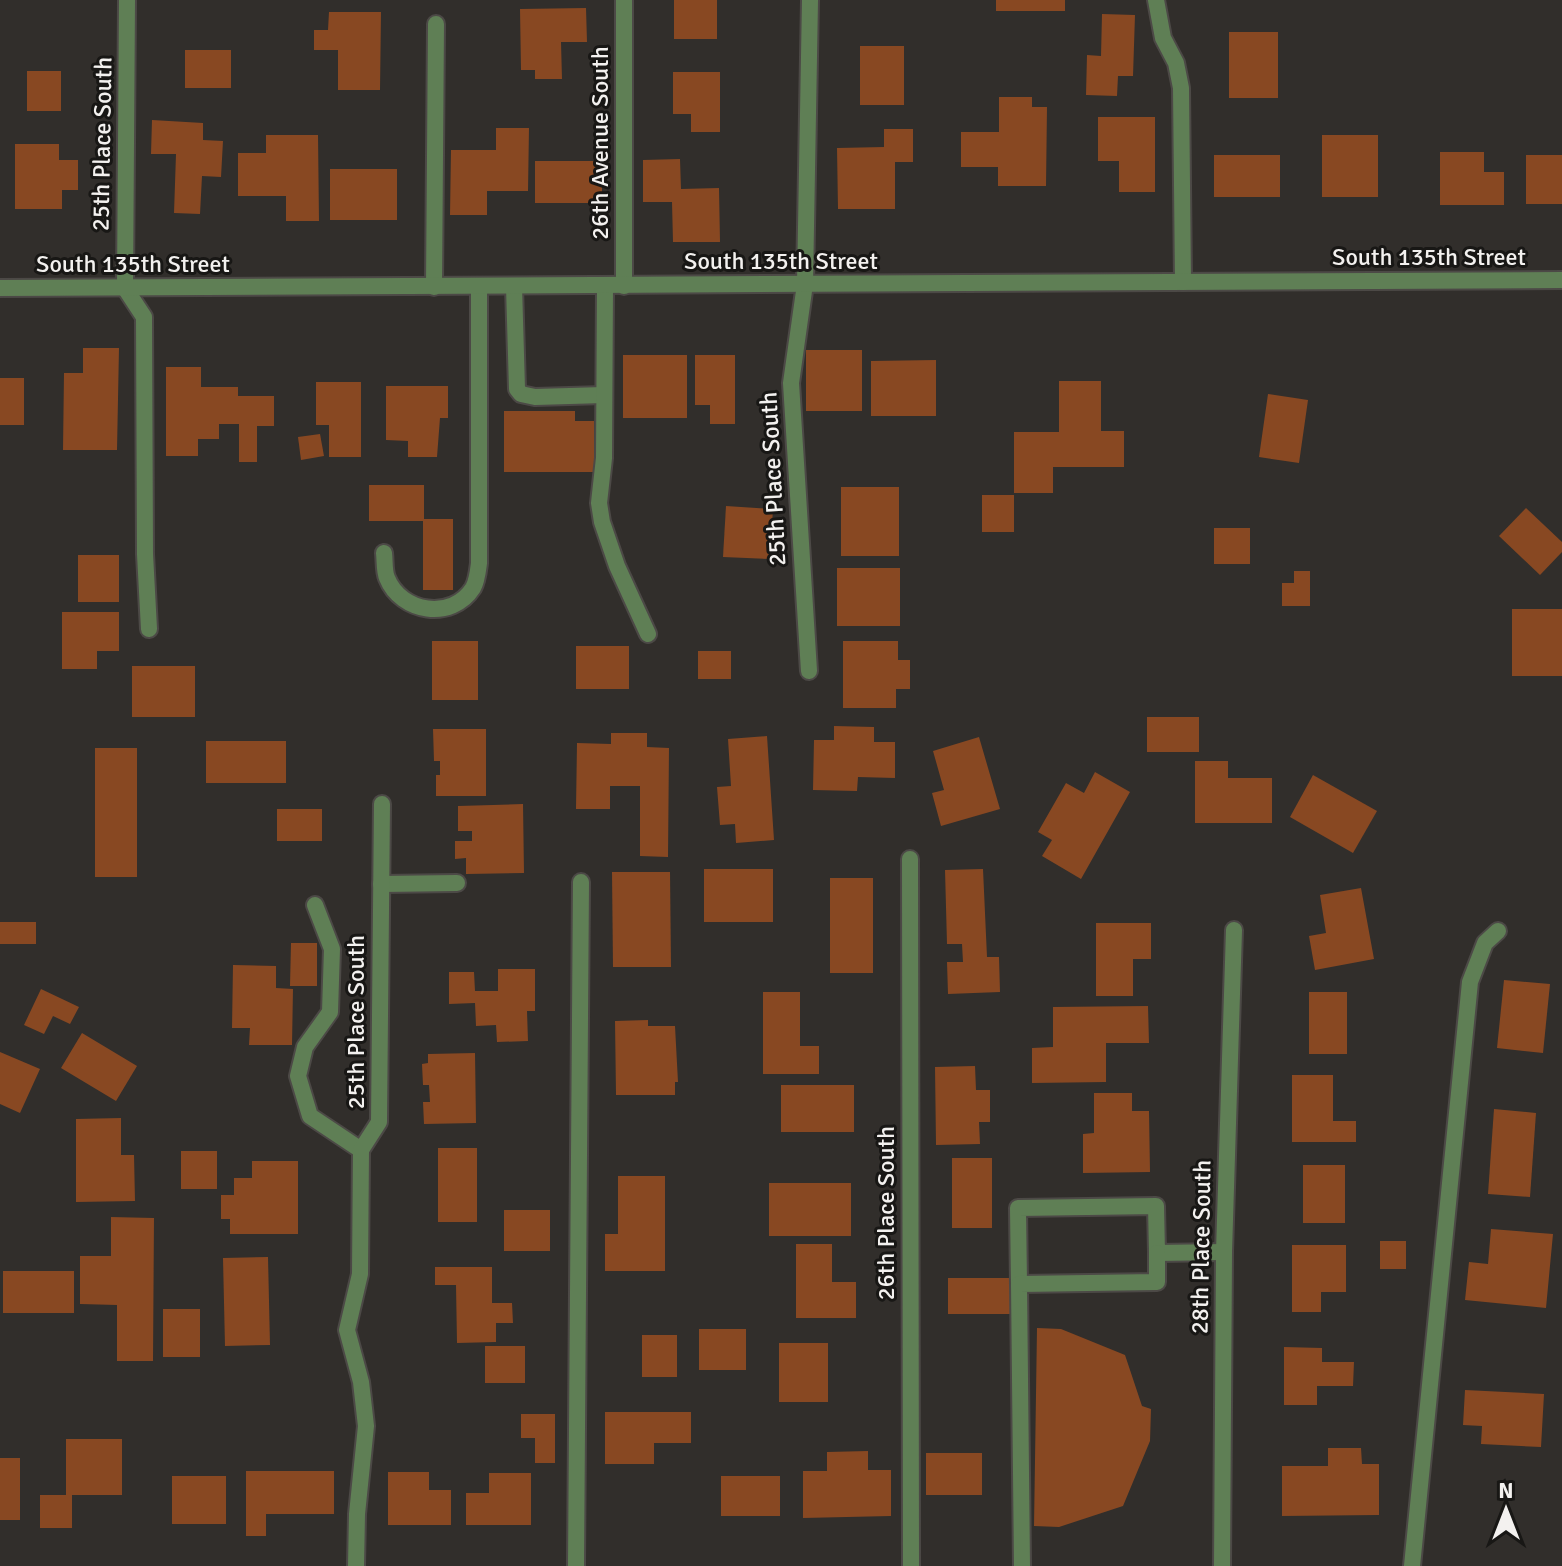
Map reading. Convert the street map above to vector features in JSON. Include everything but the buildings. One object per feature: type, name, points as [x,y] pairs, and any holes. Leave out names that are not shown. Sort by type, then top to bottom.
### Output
[{"type":"street","name":"25th Place South","points":[[125,288],[127,0]]},
{"type":"street","name":"26th Avenue South","points":[[624,0],[624,286]]},
{"type":"street","name":"25th Place South","points":[[809,671],[791,383],[805,284],[810,0]]},
{"type":"street","points":[[1156,0],[1163,38],[1176,63],[1181,88],[1183,282]]},
{"type":"street","points":[[434,287],[436,24]]},
{"type":"street","name":"South 135th Street","points":[[0,288],[1562,280]]},
{"type":"street","points":[[384,553],[386,576],[399,598],[428,610],[447,608],[460,602],[474,586],[479,563],[479,286]]},
{"type":"street","points":[[514,286],[517,389],[521,394],[535,397],[604,395]]},
{"type":"street","points":[[605,286],[604,458],[599,503],[617,566],[648,634]]},
{"type":"street","points":[[125,288],[144,317],[145,554],[149,629]]},
{"type":"street","name":"25th Place South","points":[[356,1566],[357,1514],[366,1426],[361,1382],[347,1330],[360,1274],[361,1150],[379,1122],[382,804]]},
{"type":"street","name":"26th Place South","points":[[910,859],[911,1566]]},
{"type":"street","points":[[576,1566],[581,882]]},
{"type":"street","points":[[381,884],[457,883]]},
{"type":"street","points":[[315,905],[332,949],[330,1012],[305,1047],[298,1076],[310,1116],[361,1150]]},
{"type":"street","name":"28th Place South","points":[[1222,1566],[1224,1252],[1234,930]]},
{"type":"street","points":[[1412,1566],[1470,982],[1485,943],[1498,931]]},
{"type":"street","points":[[1019,1284],[1157,1282],[1156,1206],[1018,1208],[1022,1566]]},
{"type":"street","points":[[1157,1253],[1224,1252]]}]
